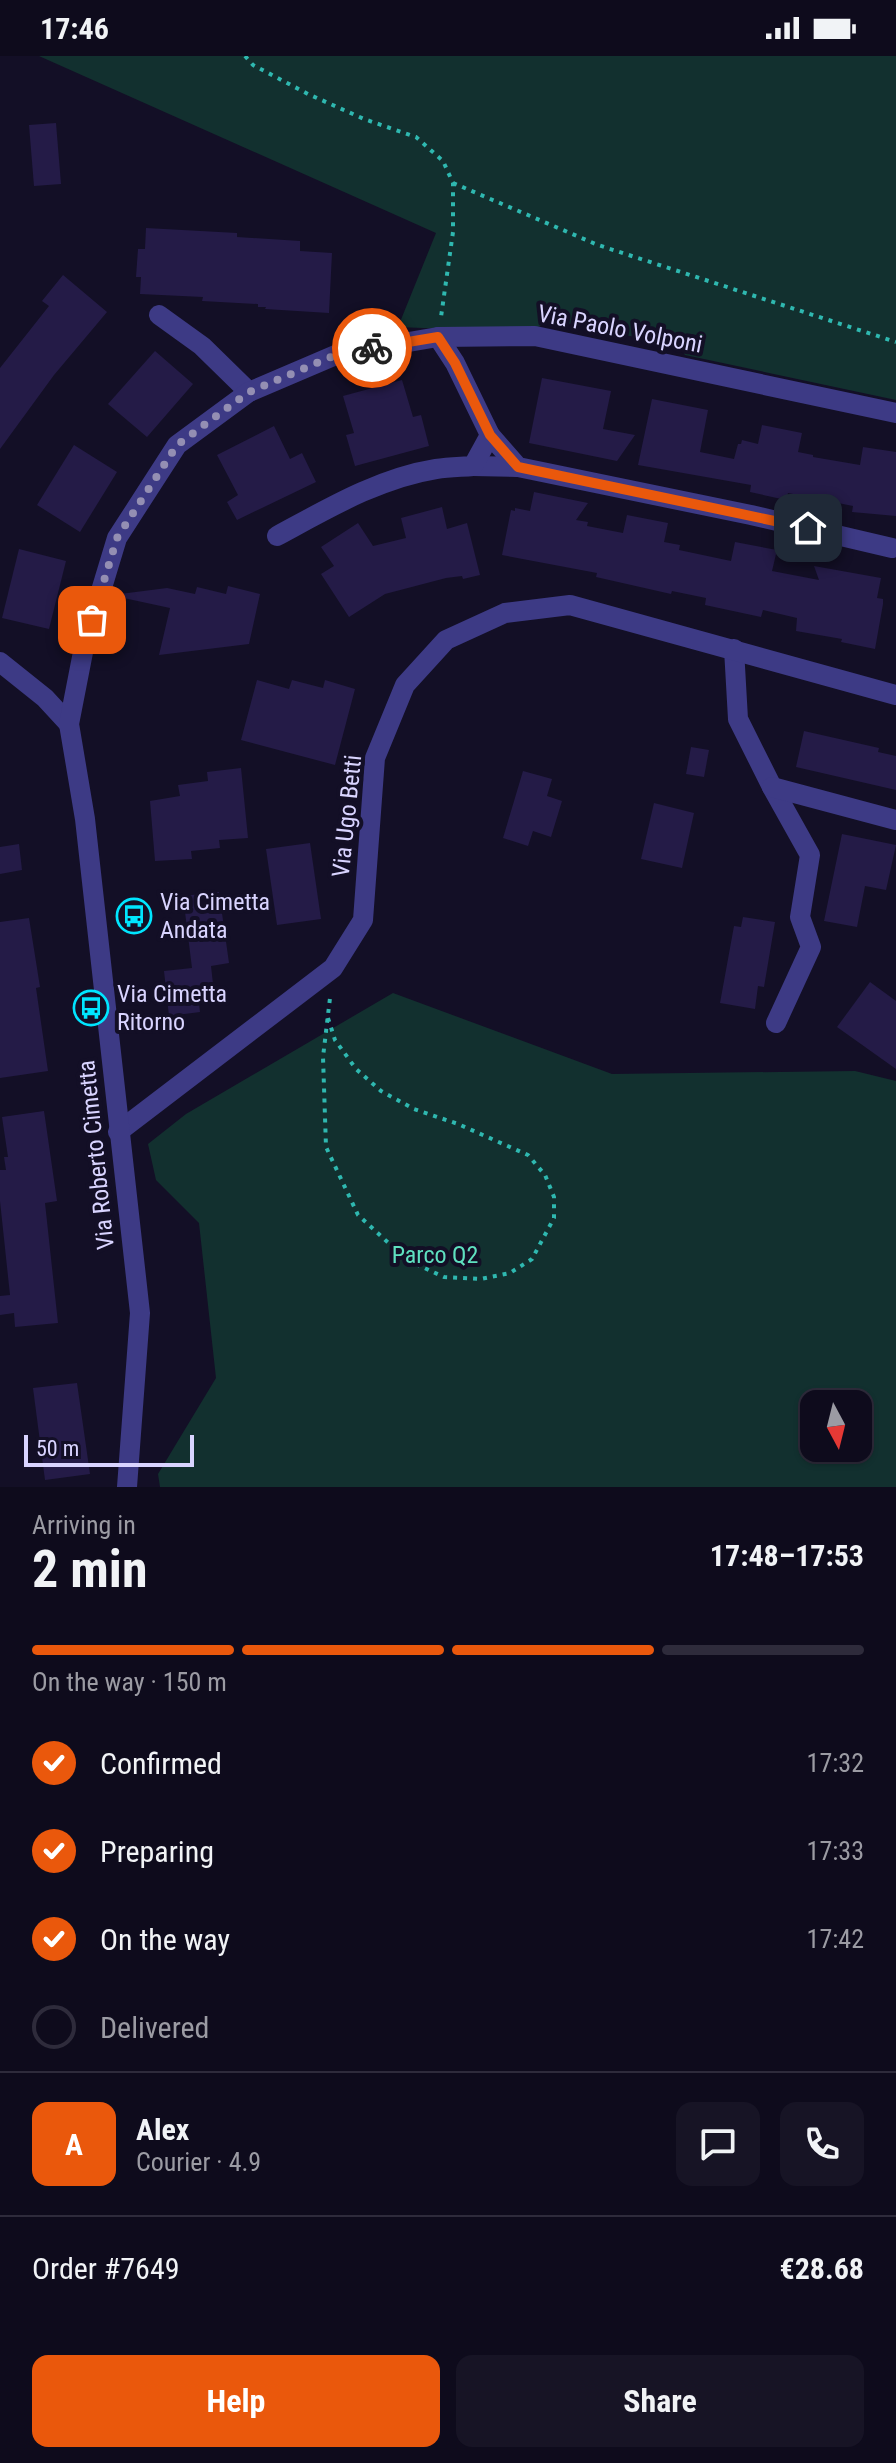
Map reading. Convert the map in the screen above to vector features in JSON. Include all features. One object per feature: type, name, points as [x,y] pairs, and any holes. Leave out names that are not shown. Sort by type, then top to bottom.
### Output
[{"type":"street","points":[[159,315],[202,346],[249,392]]},
{"type":"street","name":"Via Paolo Volponi","points":[[69,724],[84,647],[117,538],[177,445],[249,392],[338,354],[438,337],[535,336],[896,413]]},
{"type":"street","points":[[438,337],[455,363],[490,435],[518,467]]},
{"type":"street","points":[[473,466],[490,435]]},
{"type":"street","points":[[277,536],[381,484],[434,469],[473,466],[518,467],[751,515],[892,548]]},
{"type":"street","name":"Via Ugo Betti","points":[[118,1132],[333,968],[363,920],[375,758],[405,685],[446,640],[505,613],[570,605],[896,695]]},
{"type":"street","points":[[734,649],[738,719],[810,855],[800,917],[811,947],[776,1023]]},
{"type":"street","points":[[0,662],[45,698],[69,724]]},
{"type":"street","name":"Via Roberto Cimetta","points":[[69,724],[85,819],[140,1313],[127,1487]]},
{"type":"street","points":[[772,787],[896,820]]},
{"type":"path","points":[[245,56],[253,65],[308,94],[364,119],[416,137],[443,161],[453,183],[453,232],[438,337]]},
{"type":"path","points":[[453,183],[598,245],[896,342]]},
{"type":"path","points":[[328,1018],[335,1040],[356,1069],[381,1091],[414,1109],[458,1124],[528,1155],[545,1175],[554,1197],[554,1218],[532,1259],[510,1273],[481,1279],[444,1277],[407,1260],[358,1215],[326,1147],[323,1057],[333,968]]},
{"type":"green space","points":[[39,56],[896,56],[896,400],[685,355],[679,346],[556,321],[522,332],[398,327],[436,233]]},
{"type":"green space","name":"Parco Q2","points":[[393,993],[612,1074],[855,1071],[896,1081],[896,1487],[160,1487],[158,1474],[216,1378],[199,1223],[156,1180],[148,1144],[186,1114]]},
{"type":"building","points":[[56,123],[61,184],[34,186],[29,125]]},
{"type":"building","points":[[146,228],[237,233],[237,237],[300,241],[300,251],[332,253],[329,313],[202,301],[203,297],[140,294],[141,277],[136,277],[138,249],[145,249]]},
{"type":"building","points":[[63,275],[107,312],[54,375],[0,449],[0,368],[49,306],[42,301]]},
{"type":"building","points":[[155,351],[193,384],[147,437],[108,404]]},
{"type":"building","points":[[542,378],[611,391],[603,429],[635,435],[617,461],[529,443]]},
{"type":"building","points":[[402,380],[413,417],[421,415],[429,446],[355,466],[346,435],[354,433],[343,396]]},
{"type":"building","points":[[652,399],[708,410],[700,452],[734,459],[742,440],[758,444],[762,425],[802,433],[798,452],[813,457],[860,465],[863,447],[896,452],[896,516],[852,512],[853,506],[788,493],[786,500],[750,492],[751,485],[638,465]]},
{"type":"building","points":[[274,426],[290,459],[302,453],[316,482],[237,520],[227,502],[238,495],[217,455]]},
{"type":"building","points":[[74,445],[117,472],[80,532],[37,505]]},
{"type":"building","points":[[534,492],[588,503],[576,520],[588,522],[587,526],[623,533],[627,515],[668,523],[664,542],[680,545],[679,550],[731,561],[735,542],[777,550],[772,571],[819,580],[814,566],[881,578],[877,598],[883,599],[883,604],[875,649],[841,642],[842,639],[796,631],[797,618],[763,610],[761,617],[705,605],[706,598],[672,591],[671,594],[596,577],[597,573],[502,555],[511,510],[530,511]]},
{"type":"building","points":[[442,507],[447,529],[467,523],[480,575],[463,579],[462,576],[446,578],[385,594],[349,617],[321,574],[334,566],[321,547],[358,523],[373,546],[406,538],[401,518]]},
{"type":"building","points":[[19,549],[66,561],[49,629],[2,618]]},
{"type":"building","points":[[228,586],[260,594],[249,644],[159,655],[170,608],[119,597],[120,594],[167,588],[195,594],[197,587],[226,594]]},
{"type":"building","points":[[257,680],[289,689],[292,680],[323,688],[325,680],[355,689],[335,765],[241,740]]},
{"type":"building","points":[[804,731],[879,748],[878,752],[896,756],[896,790],[796,767]]},
{"type":"building","points":[[691,747],[709,750],[704,777],[686,774]]},
{"type":"building","points":[[241,768],[248,838],[219,840],[220,848],[191,851],[192,859],[155,861],[150,801],[180,796],[178,785],[208,781],[207,772]]},
{"type":"building","points":[[523,771],[552,779],[547,796],[562,801],[551,837],[533,831],[528,846],[503,838]]},
{"type":"building","points":[[654,803],[694,813],[682,868],[641,859]]},
{"type":"building","points":[[842,834],[896,845],[886,890],[865,886],[857,927],[824,921]]},
{"type":"building","points":[[310,843],[321,919],[277,925],[266,849]]},
{"type":"building","points":[[19,844],[22,870],[0,874],[0,847]]},
{"type":"building","points":[[219,892],[229,963],[211,966],[215,1002],[199,1004],[200,1012],[169,1016],[164,971],[192,968],[183,896]]},
{"type":"building","points":[[743,917],[775,922],[764,987],[758,986],[755,1009],[720,1003],[734,926],[741,927]]},
{"type":"building","points":[[29,918],[40,987],[36,988],[48,1071],[0,1078],[0,922]]},
{"type":"building","points":[[870,982],[896,1001],[896,1069],[837,1027]]},
{"type":"building","points":[[44,1111],[57,1201],[45,1203],[58,1323],[15,1327],[14,1313],[0,1315],[0,1296],[10,1295],[0,1201],[0,1170],[6,1170],[4,1157],[8,1157],[2,1117]]},
{"type":"building","points":[[77,1383],[90,1474],[45,1480],[33,1388]]},
{"type":"way so far","points":[[92,620],[117,538],[177,445],[249,392],[338,354],[372,348]]},
{"type":"place","name":"Via Cimetta Andata","points":[[134,916]]},
{"type":"place","name":"Via Cimetta Ritorno","points":[[91,1008]]},
{"type":"route","points":[[372,348],[438,337],[455,363],[490,435],[518,467],[808,528]]}]
